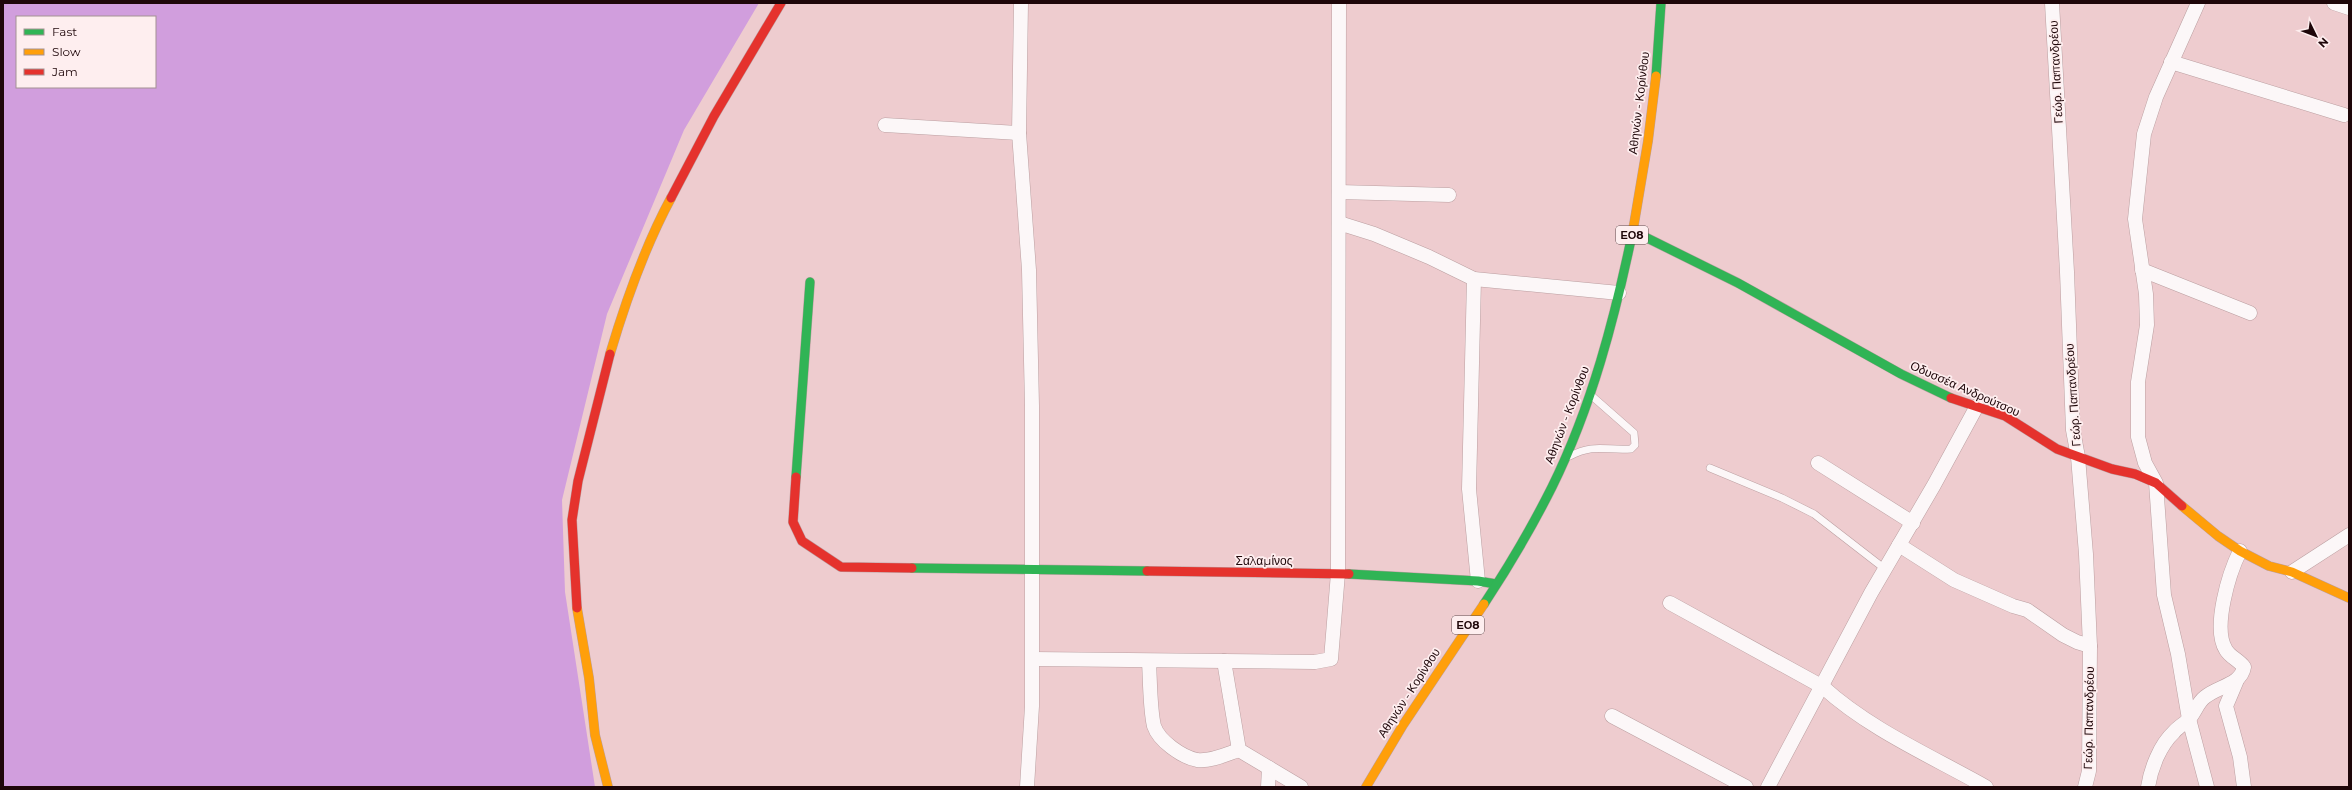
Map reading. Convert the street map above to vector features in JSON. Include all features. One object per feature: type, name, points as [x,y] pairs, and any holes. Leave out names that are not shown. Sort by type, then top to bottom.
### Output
[{"type":"street","points":[[608,787],[595,735],[589,678],[577,617],[572,520],[578,481],[608,357],[622,312],[644,252],[714,116],[780,3]]},
{"type":"street","points":[[1021,3],[1019,133],[1029,270],[1033,659],[1032,706],[1027,787]]},
{"type":"street","points":[[1033,659],[1316,662],[1331,659],[1338,573],[1339,3]]},
{"type":"street","name":"Αθηνών - Κορίνθου","points":[[1366,787],[1416,703],[1521,545],[1564,459],[1602,354],[1619,293],[1633,231],[1655,79],[1661,3]]},
{"type":"street","name":"Γεώρ. Παπανδρέου","points":[[2052,3],[2067,272],[2073,430],[2078,457],[2086,554],[2090,646],[2088,771],[2085,787]]},
{"type":"street","points":[[2198,3],[2156,96],[2144,134],[2135,219],[2147,324],[2138,382],[2138,437],[2145,463],[2156,484],[2164,595],[2178,654],[2189,719],[2207,787]]},
{"type":"street","points":[[2334,3],[2349,8]]},
{"type":"street","points":[[2171,62],[2344,115]]},
{"type":"street","points":[[886,125],[1019,133]]},
{"type":"street","points":[[1339,192],[1449,195]]},
{"type":"street","points":[[1339,223],[1374,234],[1422,254],[1474,279],[1619,293]]},
{"type":"street","name":"Οδυσσέα Ανδρούτσου","points":[[1633,231],[1738,283],[1901,374],[1954,399],[2005,416],[2057,448],[2112,469],[2136,474],[2156,484],[2218,536],[2240,551],[2269,566],[2292,572],[2349,598]]},
{"type":"street","points":[[2142,270],[2250,313]]},
{"type":"street","points":[[1474,279],[1468,489],[1478,581]]},
{"type":"street","name":"Σαλαμίνος","points":[[810,282],[793,522],[802,541],[841,567],[1338,573],[1478,581],[1496,584]]},
{"type":"street","points":[[1768,787],[1885,569],[1913,523],[1977,406]]},
{"type":"street","points":[[1818,463],[1913,523]]},
{"type":"street","points":[[2292,572],[2349,534]]},
{"type":"street","points":[[1899,546],[1954,580],[2013,606],[2027,610],[2063,635],[2077,642],[2090,646]]},
{"type":"street","points":[[2148,787],[2156,760],[2173,732],[2189,719],[2203,698],[2220,687],[2237,680],[2243,675],[2244,667],[2226,651],[2221,639],[2222,613],[2227,586],[2232,567],[2240,551]]},
{"type":"street","points":[[1670,602],[1823,686],[1843,705],[1986,787]]},
{"type":"street","points":[[1149,661],[1154,727],[1165,741],[1176,751],[1197,760],[1216,757],[1239,750],[1301,787]]},
{"type":"street","points":[[1224,661],[1239,750]]},
{"type":"street","points":[[2237,680],[2226,706],[2240,757],[2244,787]]},
{"type":"street","points":[[1612,716],[1746,787]]},
{"type":"street","points":[[1268,787],[1269,768]]},
{"type":"lane","points":[[1564,459],[1583,450],[1602,447],[1619,450],[1631,449],[1634,445],[1634,433],[1595,400],[1589,392]]},
{"type":"lane","points":[[1710,468],[1782,498],[1814,514],[1885,569]]},
{"type":"shaded area","points":[[3,3],[759,3],[684,130],[607,314],[562,500],[565,592],[595,787],[3,787]]},
{"type":"traffic: fast","points":[[1656,76],[1661,3]]},
{"type":"traffic: fast","points":[[1484,604],[1520,546],[1552,487],[1579,425],[1601,361],[1633,230]]},
{"type":"traffic: fast","points":[[1633,231],[1738,283],[1901,374],[1951,398]]},
{"type":"traffic: fast","points":[[796,477],[810,282]]},
{"type":"traffic: fast","points":[[912,568],[1147,571]]},
{"type":"traffic: fast","points":[[1349,574],[1478,581],[1496,584]]},
{"type":"traffic: slow","points":[[1633,230],[1648,141],[1656,76]]},
{"type":"traffic: slow","points":[[610,354],[636,274],[652,236],[671,198]]},
{"type":"traffic: slow","points":[[2182,506],[2218,536],[2240,551],[2269,566],[2292,572],[2349,598]]},
{"type":"traffic: slow","points":[[1366,787],[1403,725],[1484,604]]},
{"type":"traffic: slow","points":[[577,608],[589,678],[595,735],[608,787]]},
{"type":"traffic: jam","points":[[671,198],[714,116],[781,3]]},
{"type":"traffic: jam","points":[[577,608],[572,520],[578,481],[610,354]]},
{"type":"traffic: jam","points":[[1951,398],[2005,416],[2057,449],[2112,469],[2135,474],[2156,483],[2182,506]]},
{"type":"traffic: jam","points":[[796,477],[793,522],[802,541],[841,567],[912,568]]},
{"type":"traffic: jam","points":[[1147,571],[1349,574]]}]
